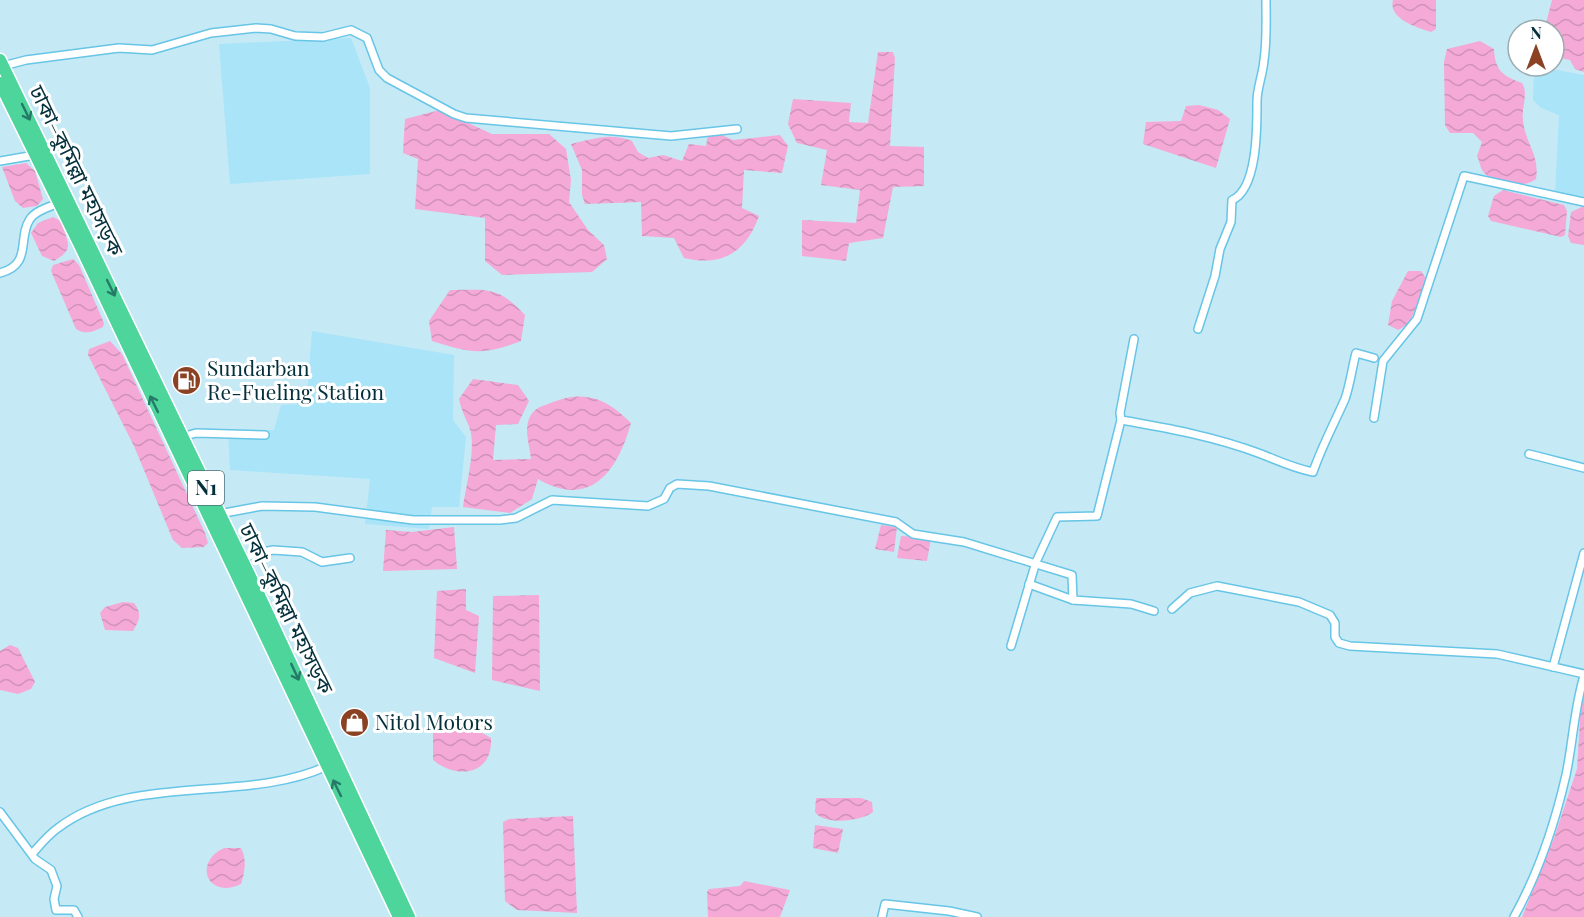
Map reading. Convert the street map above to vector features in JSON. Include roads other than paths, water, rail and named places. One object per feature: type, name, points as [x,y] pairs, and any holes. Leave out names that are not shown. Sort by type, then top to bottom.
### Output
[{"type":"highway","name":"ঢাকা–কুমিল্লা মহাসড়ক","points":[[1,63],[219,514],[409,917]]},
{"type":"highway","name":"ঢাকা–কুমিল্লা মহাসড়ক","points":[[0,83],[242,584],[399,917]]},
{"type":"street","points":[[1198,330],[1215,276],[1220,249],[1231,222],[1232,200],[1237,198],[1247,183],[1252,166],[1257,102],[1265,58],[1266,0]]},
{"type":"street","points":[[1,63],[119,48],[152,50],[211,33],[256,28],[271,29],[295,36],[323,37],[351,30],[367,38],[382,74],[454,114],[466,118],[671,136],[737,129]]},
{"type":"street","points":[[0,161],[35,155]]},
{"type":"street","points":[[1374,418],[1383,361],[1417,319],[1464,176],[1584,202]]},
{"type":"street","points":[[0,273],[7,271],[22,256],[29,220],[40,211],[59,203]]},
{"type":"street","points":[[1011,646],[1036,562],[1057,517],[1097,516],[1121,420],[1120,412],[1134,339]]},
{"type":"street","points":[[1121,420],[1182,431],[1261,454],[1288,467],[1313,472],[1321,447],[1330,435],[1334,419],[1345,399],[1356,353],[1374,358]]},
{"type":"street","points":[[182,437],[196,433],[265,435]]},
{"type":"street","points":[[1529,454],[1584,468]]},
{"type":"street","points":[[219,514],[262,506],[304,507],[413,520],[500,520],[516,518],[552,500],[648,506],[664,499],[670,488],[676,484],[709,486],[896,522],[912,534],[964,542],[1036,562],[1072,575],[1073,600]]},
{"type":"street","points":[[241,561],[253,554],[273,550],[302,552],[322,562],[350,558]]},
{"type":"street","points":[[1553,667],[1584,553]]},
{"type":"street","points":[[1029,584],[1073,600],[1131,604],[1154,611]]},
{"type":"street","points":[[1172,609],[1190,593],[1217,586],[1299,602],[1330,615],[1335,623],[1335,637],[1338,643],[1350,646],[1497,654],[1584,675],[1573,720],[1566,775],[1534,873],[1514,917]]},
{"type":"street","points":[[32,854],[58,827],[117,801],[176,791],[290,779],[327,766]]},
{"type":"street","points":[[0,812],[32,854],[47,866],[55,878],[56,910],[74,910],[78,917]]},
{"type":"street","points":[[882,917],[885,904],[949,911],[977,917]]},
{"type":"water","points":[[1393,0],[1436,0],[1436,29],[1431,32],[1404,21],[1395,12]]},
{"type":"water","points":[[1552,0],[1584,0],[1584,72],[1575,69],[1570,60],[1566,59],[1566,18],[1547,18]]},
{"type":"water","points":[[1480,41],[1494,49],[1498,68],[1506,78],[1522,83],[1525,96],[1524,128],[1536,163],[1536,179],[1516,185],[1493,180],[1482,170],[1477,156],[1482,142],[1473,133],[1450,133],[1445,125],[1444,62],[1447,49]]},
{"type":"water","points":[[878,52],[893,52],[895,58],[890,146],[924,147],[924,186],[893,187],[883,238],[849,243],[846,261],[802,256],[802,220],[856,223],[860,190],[821,185],[827,150],[797,143],[788,124],[793,99],[851,103],[849,122],[868,123]]},
{"type":"water","points":[[1199,105],[1218,110],[1230,119],[1216,168],[1143,144],[1146,122],[1181,121],[1186,106]]},
{"type":"water","points":[[440,110],[492,134],[549,134],[566,149],[571,180],[569,202],[588,230],[604,245],[607,259],[592,272],[502,275],[485,261],[485,218],[415,209],[418,159],[403,153],[405,119]]},
{"type":"water","points":[[717,133],[733,140],[780,135],[788,146],[782,173],[744,170],[742,208],[759,216],[747,239],[731,254],[710,260],[684,258],[674,238],[642,236],[641,202],[585,204],[582,195],[582,170],[571,144],[602,137],[624,138],[632,141],[638,152],[648,158],[663,155],[682,161],[689,144],[706,146],[708,135]]},
{"type":"water","points":[[26,163],[35,171],[43,199],[37,206],[23,208],[15,201],[2,167]]},
{"type":"water","points":[[1503,190],[1564,205],[1567,211],[1565,235],[1561,237],[1491,221],[1488,216],[1494,196]]},
{"type":"water","points":[[1584,206],[1584,245],[1571,243],[1568,236],[1571,212]]},
{"type":"water","points":[[53,217],[61,221],[68,244],[65,252],[54,261],[42,256],[31,233],[38,223]]},
{"type":"water","points":[[73,259],[79,265],[104,323],[103,327],[92,331],[83,332],[76,329],[51,271],[53,265]]},
{"type":"water","points":[[1408,271],[1421,271],[1427,280],[1409,324],[1398,330],[1388,325],[1392,301]]},
{"type":"water","points":[[450,290],[483,290],[499,294],[507,299],[525,315],[521,341],[496,349],[476,351],[432,341],[429,321]]},
{"type":"water","points":[[110,341],[122,354],[205,533],[208,543],[204,547],[182,548],[173,540],[134,446],[88,355],[89,349]]},
{"type":"water","points":[[473,379],[518,385],[529,401],[518,424],[496,425],[493,460],[531,459],[527,426],[533,412],[561,399],[583,397],[603,402],[631,423],[610,470],[600,480],[587,487],[573,490],[557,487],[538,479],[532,499],[510,513],[463,507],[472,444],[469,426],[459,399]]},
{"type":"water","points":[[881,525],[897,527],[894,552],[875,549]]},
{"type":"water","points":[[454,527],[457,569],[383,571],[386,530],[412,532]]},
{"type":"water","points":[[901,536],[931,538],[927,561],[897,558]]},
{"type":"water","points":[[466,589],[466,610],[479,616],[475,673],[434,658],[437,591]]},
{"type":"water","points":[[539,595],[540,691],[492,680],[493,596]]},
{"type":"water","points":[[123,602],[134,603],[138,610],[139,620],[133,631],[105,630],[100,613],[105,607]]},
{"type":"water","points":[[10,645],[18,648],[35,682],[31,689],[18,694],[0,690],[0,651]]},
{"type":"water","points":[[1584,698],[1584,917],[1522,917],[1554,838],[1577,769],[1581,704]]},
{"type":"water","points":[[445,728],[479,731],[491,738],[486,760],[472,770],[462,772],[442,766],[433,760],[433,732]]},
{"type":"water","points":[[816,798],[861,798],[872,802],[873,812],[861,818],[834,821],[815,812]]},
{"type":"water","points":[[573,816],[577,913],[517,910],[505,901],[503,822],[509,819]]},
{"type":"water","points":[[815,825],[843,829],[838,853],[813,848]]},
{"type":"water","points":[[224,848],[241,848],[245,861],[241,884],[229,888],[213,884],[208,878],[207,870],[214,855]]},
{"type":"water","points":[[744,881],[790,890],[780,917],[708,917],[707,892],[709,889],[740,886]]},
{"type":"place","name":"Sundarban Re-Fueling Station","points":[[186,381]]},
{"type":"place","name":"Nitol Motors","points":[[354,723]]}]
